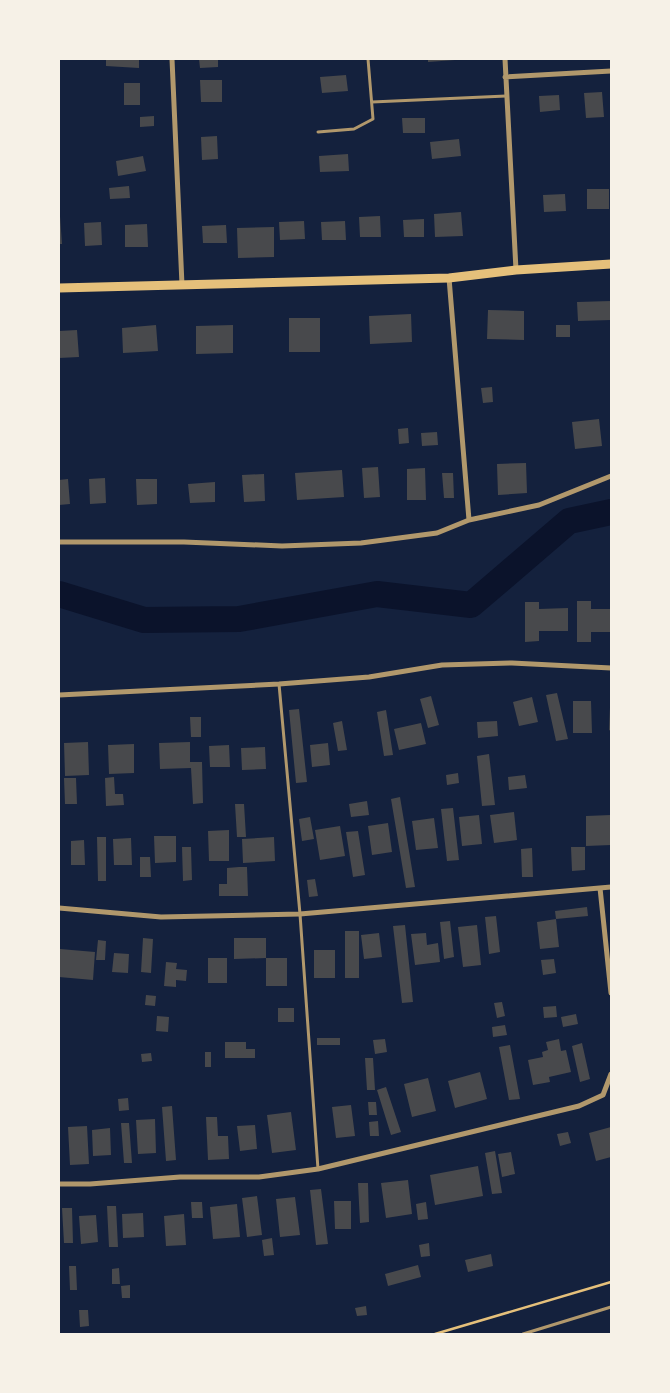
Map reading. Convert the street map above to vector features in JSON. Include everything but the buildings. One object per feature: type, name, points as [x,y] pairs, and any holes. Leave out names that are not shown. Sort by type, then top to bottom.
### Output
[{"type":"main road","points":[[59,288],[449,278],[516,270],[611,264]]},
{"type":"street","points":[[172,59],[182,286]]},
{"type":"street","points":[[505,59],[516,270]]},
{"type":"street","points":[[506,77],[611,71]]},
{"type":"street","points":[[449,278],[469,520]]},
{"type":"street","points":[[59,542],[184,542],[282,546],[361,543],[437,533],[469,520],[539,505],[611,476]]},
{"type":"street","points":[[59,695],[278,684],[369,677],[442,665],[512,663],[611,668]]},
{"type":"street","points":[[59,908],[161,917],[300,914],[611,887]]},
{"type":"street","points":[[600,888],[611,993]]},
{"type":"street","points":[[59,1184],[90,1184],[180,1177],[259,1177],[318,1169],[579,1106],[603,1095],[611,1074]]},
{"type":"lane","points":[[318,132],[354,129],[373,119],[368,59]]},
{"type":"lane","points":[[372,102],[506,96]]},
{"type":"lane","points":[[278,684],[300,914],[318,1169]]},
{"type":"lane","points":[[523,1334],[611,1307]]},
{"type":"path","points":[[435,1334],[611,1282]]},
{"type":"waterway","points":[[59,594],[144,620],[239,619],[377,594],[471,605],[569,521],[611,512]]}]
